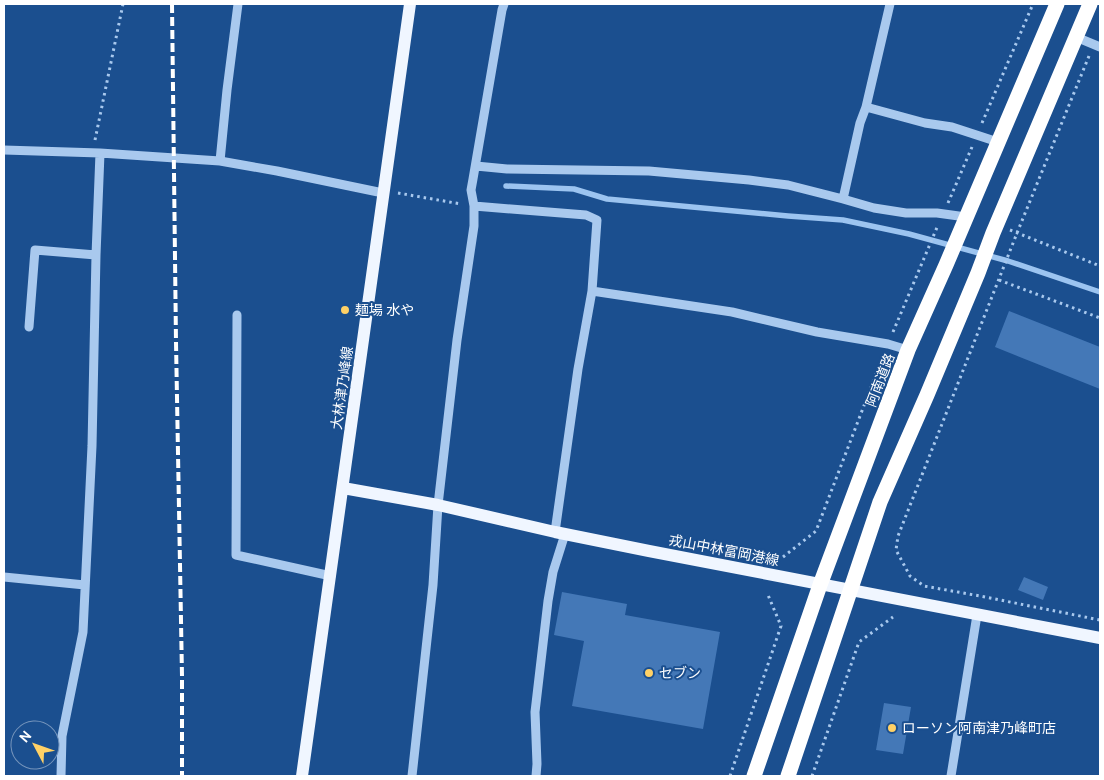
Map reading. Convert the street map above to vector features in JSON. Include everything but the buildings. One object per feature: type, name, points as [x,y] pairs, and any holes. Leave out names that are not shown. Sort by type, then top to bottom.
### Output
[{"type":"highway","name":"阿南道路","points":[[754,776],[820,585],[908,350],[1058,4]]},
{"type":"highway","points":[[788,776],[880,502],[928,396],[995,229],[1090,4]]},
{"type":"main road","name":"大林津乃峰線","points":[[302,776],[410,4]]},
{"type":"main road","name":"戎山中林富岡港線","points":[[343,488],[438,505],[560,533],[820,585],[1100,638]]},
{"type":"street","points":[[220,161],[238,4]]},
{"type":"street","points":[[412,776],[433,586],[438,505],[457,340],[474,226],[474,206],[471,190],[504,4]]},
{"type":"street","points":[[843,199],[890,4]]},
{"type":"street","points":[[1076,37],[1097,46]]},
{"type":"street","points":[[866,107],[925,123],[952,127],[998,142]]},
{"type":"street","points":[[4,150],[96,153],[220,161],[384,193]]},
{"type":"street","points":[[60,776],[62,736],[83,632],[92,446],[96,153]]},
{"type":"street","points":[[476,166],[507,170],[649,171],[749,180],[788,185],[874,208],[965,221]]},
{"type":"street","points":[[474,206],[586,215],[597,220],[592,291],[577,379],[560,533],[548,601],[535,712],[536,776]]},
{"type":"street","points":[[30,327],[35,250],[96,254]]},
{"type":"street","points":[[592,291],[732,312],[817,332],[888,344],[908,350]]},
{"type":"street","points":[[237,315],[236,555],[331,576]]},
{"type":"street","points":[[4,577],[85,585]]},
{"type":"street","points":[[951,776],[977,615]]},
{"type":"path","points":[[96,153],[122,4]]},
{"type":"path","points":[[783,557],[816,531],[888,344],[1033,4]]},
{"type":"path","points":[[1097,46],[1017,233],[898,536],[896,550],[910,576],[924,586],[1100,620]]},
{"type":"path","points":[[398,192],[474,206]]},
{"type":"path","points":[[995,229],[1017,233],[1100,266]]},
{"type":"path","points":[[1000,278],[1100,318]]},
{"type":"path","points":[[730,776],[781,626],[768,595]]},
{"type":"path","points":[[812,776],[859,642],[893,617]]},
{"type":"waterway","points":[[506,186],[574,189],[607,199],[843,220],[909,234],[1008,261],[1100,292]]},
{"type":"railway","points":[[172,4],[182,776]]},
{"type":"place","name":"麺場 水や","points":[[345,310]]},
{"type":"place","name":"セブン","points":[[649,673]]},
{"type":"place","name":"ローソン阿南津乃峰町店","points":[[892,728]]}]
